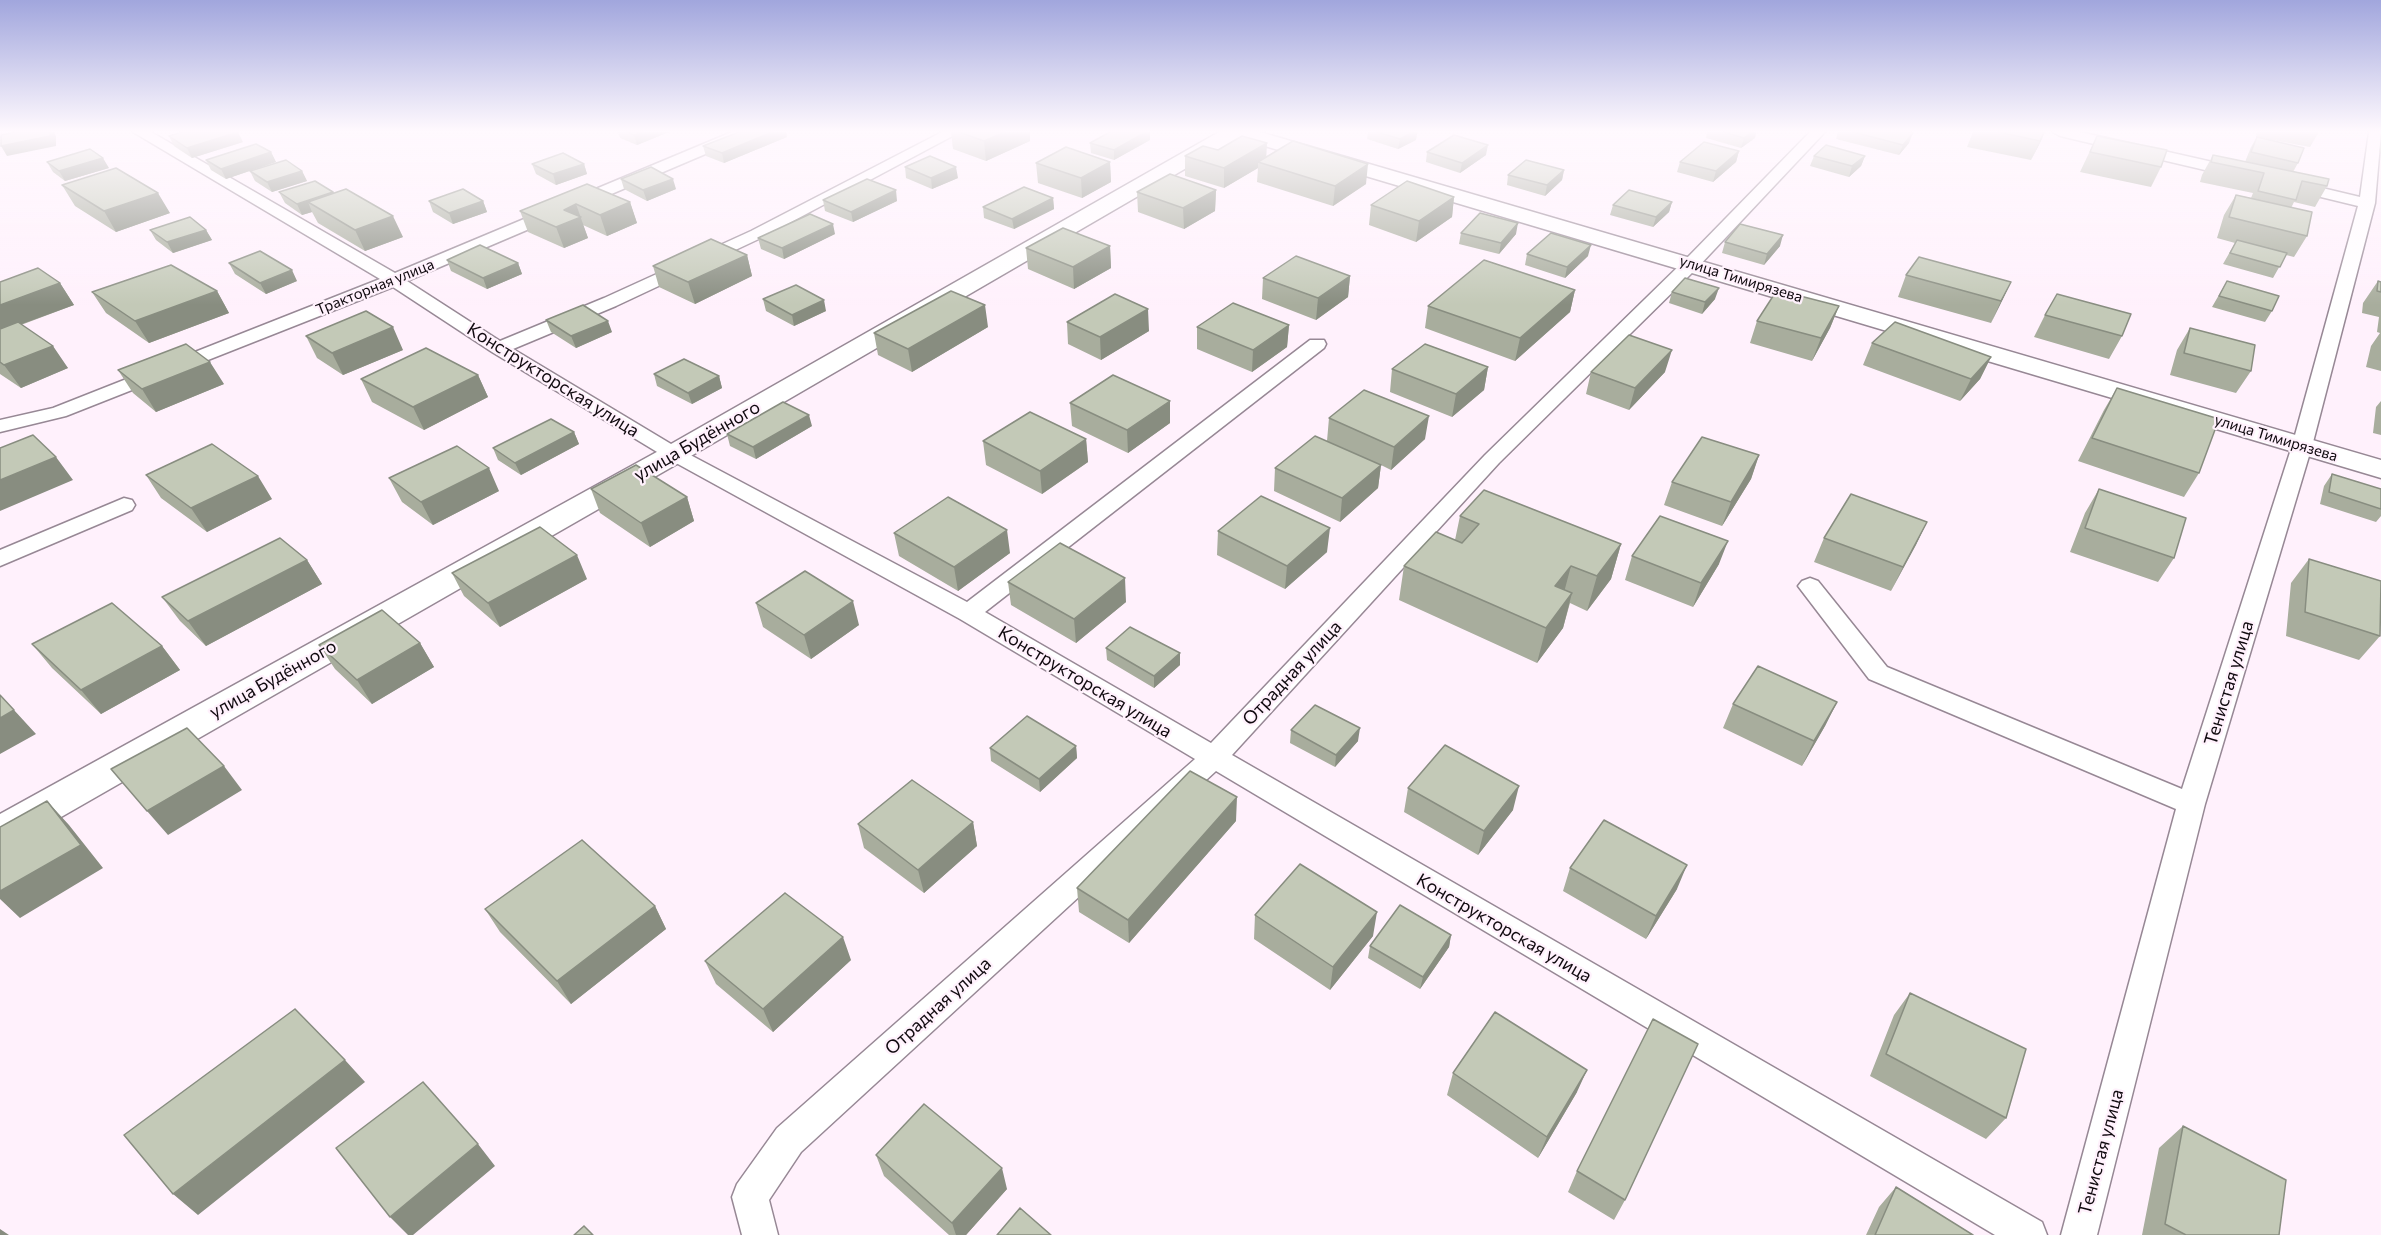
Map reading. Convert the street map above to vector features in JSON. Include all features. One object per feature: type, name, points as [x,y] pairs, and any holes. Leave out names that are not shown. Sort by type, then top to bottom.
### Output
[{"type":"street","name":"улица Будённого","points":[[0,833],[674,454],[1135,190]]},
{"type":"street","name":"улица Тимирязева","points":[[1435,190],[2381,469]]},
{"type":"lane","name":"Конструкторская улица","points":[[239,190],[394,280],[499,348],[674,454],[968,613],[2029,1235]]},
{"type":"lane","name":"Тракторная улица","points":[[0,426],[59,412],[394,280],[608,190]]},
{"type":"lane","points":[[499,348],[610,302],[757,234],[842,190]]},
{"type":"lane","name":"Отрадная улица","points":[[760,1235],[750,1197],[789,1140],[1213,758],[1492,459],[1691,264],[1763,190]]},
{"type":"lane","points":[[2311,190],[2367,202]]},
{"type":"lane","name":"Тенистая улица","points":[[2079,1235],[2192,804],[2302,446],[2369,190]]},
{"type":"lane","points":[[968,613],[1317,344]]},
{"type":"lane","points":[[0,559],[124,505]]},
{"type":"lane","points":[[1810,586],[1878,673],[2192,804]]},
{"type":"building","points":[[69,190],[152,190],[158,193],[104,211]]},
{"type":"building","points":[[287,190],[329,190],[333,192],[297,204],[279,192]]},
{"type":"building","points":[[347,190],[393,216],[355,230],[308,202]]},
{"type":"building","points":[[464,190],[483,201],[449,213],[429,201]]},
{"type":"building","points":[[573,190],[600,190],[630,202],[600,215],[576,204],[564,210],[581,217],[556,227],[520,211]]},
{"type":"building","points":[[845,190],[896,190],[851,212],[823,200]]},
{"type":"building","points":[[1019,190],[1031,190],[1053,198],[1012,219],[983,207]]},
{"type":"building","points":[[1141,190],[1216,190],[1183,208],[1137,192]]},
{"type":"building","points":[[1394,190],[1432,190],[1454,197],[1419,221],[1371,205]]},
{"type":"building","points":[[1629,190],[1672,202],[1656,217],[1613,205]]},
{"type":"building","points":[[2258,190],[2299,190],[2296,200]]},
{"type":"building","points":[[2236,195],[2312,212],[2307,236],[2229,217]]},
{"type":"building","points":[[1480,213],[1518,223],[1501,243],[1461,233]]},
{"type":"building","points":[[810,214],[833,224],[782,248],[758,238]]},
{"type":"building","points":[[190,217],[206,230],[167,242],[150,230]]},
{"type":"building","points":[[1740,224],[1783,235],[1767,254],[1725,242]]},
{"type":"building","points":[[1063,228],[1110,246],[1073,267],[1026,248]]},
{"type":"building","points":[[1551,233],[1591,245],[1567,267],[1527,254]]},
{"type":"building","points":[[711,239],[747,255],[688,282],[653,266]]},
{"type":"building","points":[[2237,240],[2287,253],[2280,267],[2230,253]]},
{"type":"building","points":[[480,245],[518,263],[483,278],[447,260]]},
{"type":"building","points":[[260,251],[292,270],[260,283],[229,263]]},
{"type":"building","points":[[1296,256],[1350,276],[1318,298],[1263,278]]},
{"type":"building","points":[[1919,257],[2011,282],[2001,301],[1906,275]]},
{"type":"building","points":[[1484,260],[1575,290],[1520,338],[1428,306]]},
{"type":"building","points":[[171,265],[217,291],[135,321],[92,292]]},
{"type":"building","points":[[38,268],[60,283],[0,305],[0,282]]},
{"type":"building","points":[[1685,278],[1719,288],[1705,302],[1672,292]]},
{"type":"building","points":[[2227,281],[2279,296],[2272,311],[2219,296]]},
{"type":"building","points":[[2378,281],[2381,282],[2381,292],[2377,291]]},
{"type":"building","points":[[796,285],[824,300],[792,315],[763,299]]},
{"type":"building","points":[[1777,290],[1839,306],[1821,338],[1757,321]]},
{"type":"building","points":[[951,291],[985,305],[908,349],[874,333]]},
{"type":"building","points":[[1115,294],[1148,309],[1100,337],[1067,322]]},
{"type":"building","points":[[2057,294],[2131,314],[2122,336],[2045,315]]},
{"type":"building","points":[[1233,303],[1289,325],[1253,350],[1197,327]]},
{"type":"building","points":[[583,305],[608,321],[571,336],[546,320]]},
{"type":"building","points":[[366,311],[393,327],[332,353],[306,336]]},
{"type":"building","points":[[18,322],[53,346],[4,365],[0,362],[0,329]]},
{"type":"building","points":[[1895,322],[1991,357],[1971,379],[1872,343]]},
{"type":"building","points":[[2190,328],[2255,345],[2251,371],[2184,353]]},
{"type":"building","points":[[1629,335],[1672,350],[1635,388],[1591,372]]},
{"type":"building","points":[[186,344],[210,362],[142,389],[118,370]]},
{"type":"building","points":[[1425,344],[1488,367],[1456,394],[1392,369]]},
{"type":"building","points":[[426,348],[478,375],[413,407],[361,379]]},
{"type":"building","points":[[684,359],[719,376],[688,393],[654,374]]},
{"type":"building","points":[[1113,375],[1170,401],[1127,430],[1070,403]]},
{"type":"building","points":[[2117,388],[2219,419],[2199,473],[2092,438]]},
{"type":"building","points":[[1364,390],[1429,416],[1394,447],[1329,418]]},
{"type":"building","points":[[783,402],[809,415],[753,447],[727,434]]},
{"type":"building","points":[[1030,412],[1086,439],[1040,471],[983,441]]},
{"type":"building","points":[[551,419],[574,432],[515,463],[493,448]]},
{"type":"building","points":[[33,435],[56,457],[0,480],[0,448]]},
{"type":"building","points":[[1315,436],[1381,465],[1342,498],[1275,468]]},
{"type":"building","points":[[1702,437],[1759,455],[1731,502],[1672,482]]},
{"type":"building","points":[[212,444],[258,476],[191,508],[146,475]]},
{"type":"building","points":[[457,446],[489,468],[421,502],[389,478]]},
{"type":"building","points":[[636,465],[687,497],[641,523],[591,489]]},
{"type":"building","points":[[2332,474],[2381,489],[2381,509],[2329,492]]},
{"type":"building","points":[[2099,489],[2186,518],[2174,558],[2085,528]]},
{"type":"building","points":[[1484,490],[1621,544],[1597,576],[1571,566],[1555,586],[1572,593],[1546,628],[1404,566],[1436,532],[1462,543],[1479,524],[1460,516]]},
{"type":"building","points":[[1851,494],[1927,522],[1903,567],[1824,538]]},
{"type":"building","points":[[1261,496],[1330,528],[1287,566],[1218,531]]},
{"type":"building","points":[[948,497],[1007,530],[954,567],[894,533]]},
{"type":"building","points":[[1660,516],[1728,541],[1701,583],[1632,556]]},
{"type":"building","points":[[540,527],[577,555],[488,603],[452,573]]},
{"type":"building","points":[[280,538],[307,560],[188,621],[162,597]]},
{"type":"building","points":[[1060,543],[1125,578],[1074,619],[1008,582]]},
{"type":"building","points":[[2309,559],[2381,581],[2380,636],[2305,612]]},
{"type":"building","points":[[805,571],[853,601],[804,635],[756,603]]},
{"type":"building","points":[[112,603],[162,646],[81,690],[32,644]]},
{"type":"building","points":[[382,610],[420,643],[357,680],[319,645]]},
{"type":"building","points":[[1130,627],[1180,653],[1154,676],[1106,648]]},
{"type":"building","points":[[1758,666],[1837,702],[1814,741],[1733,704]]},
{"type":"building","points":[[0,695],[14,710],[0,718]]},
{"type":"building","points":[[1315,705],[1360,728],[1336,755],[1291,730]]},
{"type":"building","points":[[1027,716],[1076,746],[1039,779],[990,748]]},
{"type":"building","points":[[187,728],[224,766],[147,811],[111,769]]},
{"type":"building","points":[[1445,745],[1519,786],[1484,831],[1408,788]]},
{"type":"building","points":[[1190,771],[1237,797],[1128,920],[1077,888]]},
{"type":"building","points":[[912,780],[973,822],[918,870],[858,824]]},
{"type":"building","points":[[47,801],[81,845],[0,891],[0,827]]},
{"type":"building","points":[[1604,820],[1687,865],[1656,916],[1570,868]]},
{"type":"building","points":[[582,840],[655,906],[557,981],[485,909]]},
{"type":"building","points":[[1300,864],[1377,912],[1333,967],[1255,915]]},
{"type":"building","points":[[785,893],[843,937],[763,1009],[705,961]]},
{"type":"building","points":[[1400,905],[1451,935],[1423,977],[1370,946]]},
{"type":"building","points":[[1910,993],[2026,1049],[2006,1118],[1886,1054]]},
{"type":"building","points":[[295,1009],[345,1060],[173,1194],[124,1135]]},
{"type":"building","points":[[1495,1012],[1587,1070],[1547,1137],[1453,1073]]},
{"type":"building","points":[[1653,1019],[1698,1044],[1625,1200],[1577,1171]]},
{"type":"building","points":[[423,1082],[478,1144],[390,1217],[336,1148]]},
{"type":"building","points":[[924,1104],[1002,1168],[952,1223],[876,1155]]},
{"type":"building","points":[[2183,1126],[2286,1180],[2279,1235],[2186,1235],[2165,1224]]},
{"type":"building","points":[[1896,1187],[1973,1235],[1875,1235]]},
{"type":"building","points":[[1020,1208],[1051,1235],[997,1235]]},
{"type":"building","points":[[584,1226],[593,1235],[574,1235]]}]
